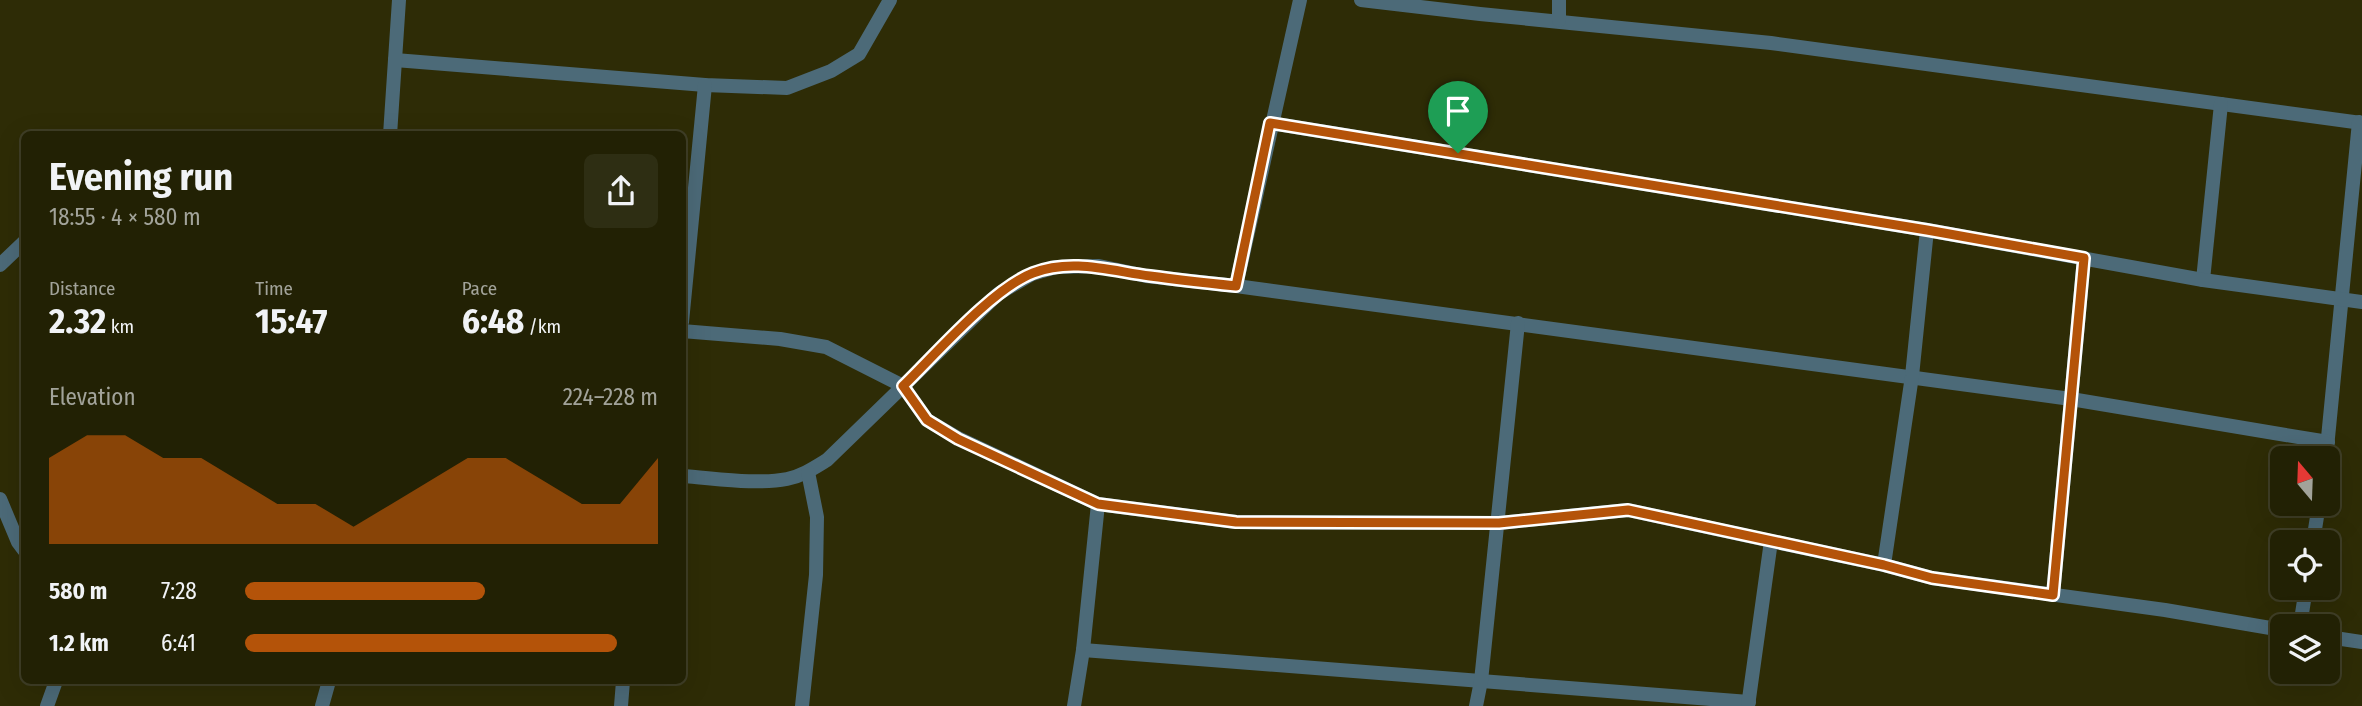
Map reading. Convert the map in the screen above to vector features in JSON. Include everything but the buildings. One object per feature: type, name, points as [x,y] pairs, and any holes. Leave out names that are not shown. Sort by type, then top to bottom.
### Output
[{"type":"street","points":[[390,131],[399,0]]},
{"type":"street","points":[[395,60],[705,85],[787,88],[831,71],[859,54],[890,0]]},
{"type":"street","points":[[1236,286],[1270,123],[1300,0]]},
{"type":"street","points":[[1361,0],[1480,15],[1559,20],[1771,43],[2361,122],[2340,299],[2328,446]]},
{"type":"street","points":[[1559,0],[1559,20]]},
{"type":"street","points":[[686,281],[705,85]]},
{"type":"street","points":[[2203,280],[2221,104]]},
{"type":"street","points":[[1270,123],[1927,230],[2203,280],[2362,302]]},
{"type":"street","points":[[1884,565],[1912,376],[1927,230]]},
{"type":"street","points":[[0,248],[21,244]]},
{"type":"street","points":[[0,265],[21,246]]},
{"type":"street","points":[[2053,595],[2084,258]]},
{"type":"street","points":[[686,476],[765,480],[786,479],[808,472],[827,460],[998,294],[1032,274],[1056,267],[1099,266],[1146,276],[1912,376],[2071,399],[2328,442]]},
{"type":"street","points":[[1476,706],[1499,523],[1518,323]]},
{"type":"street","points":[[686,331],[780,339],[826,347],[903,386],[927,420],[958,439],[1098,504],[1236,522],[1499,523],[1628,510],[1884,565],[1932,578],[2165,610],[2270,628]]},
{"type":"street","points":[[802,706],[816,575],[817,517],[808,472]]},
{"type":"street","points":[[0,499],[21,546]]},
{"type":"street","points":[[1074,706],[1083,650],[1098,504]]},
{"type":"street","points":[[1083,650],[1748,704],[1771,541]]},
{"type":"street","points":[[2340,639],[2362,642]]},
{"type":"street","points":[[47,706],[55,684]]},
{"type":"street","points":[[322,706],[328,684]]},
{"type":"street","points":[[621,706],[623,684]]},
{"type":"route","points":[[1270,123],[1458,153],[2084,258],[2053,595],[1932,578],[1884,565],[1628,510],[1499,523],[1236,522],[1098,504],[958,439],[927,420],[903,386],[998,294],[1032,274],[1056,267],[1099,266],[1146,276],[1236,286],[1270,123]]}]
